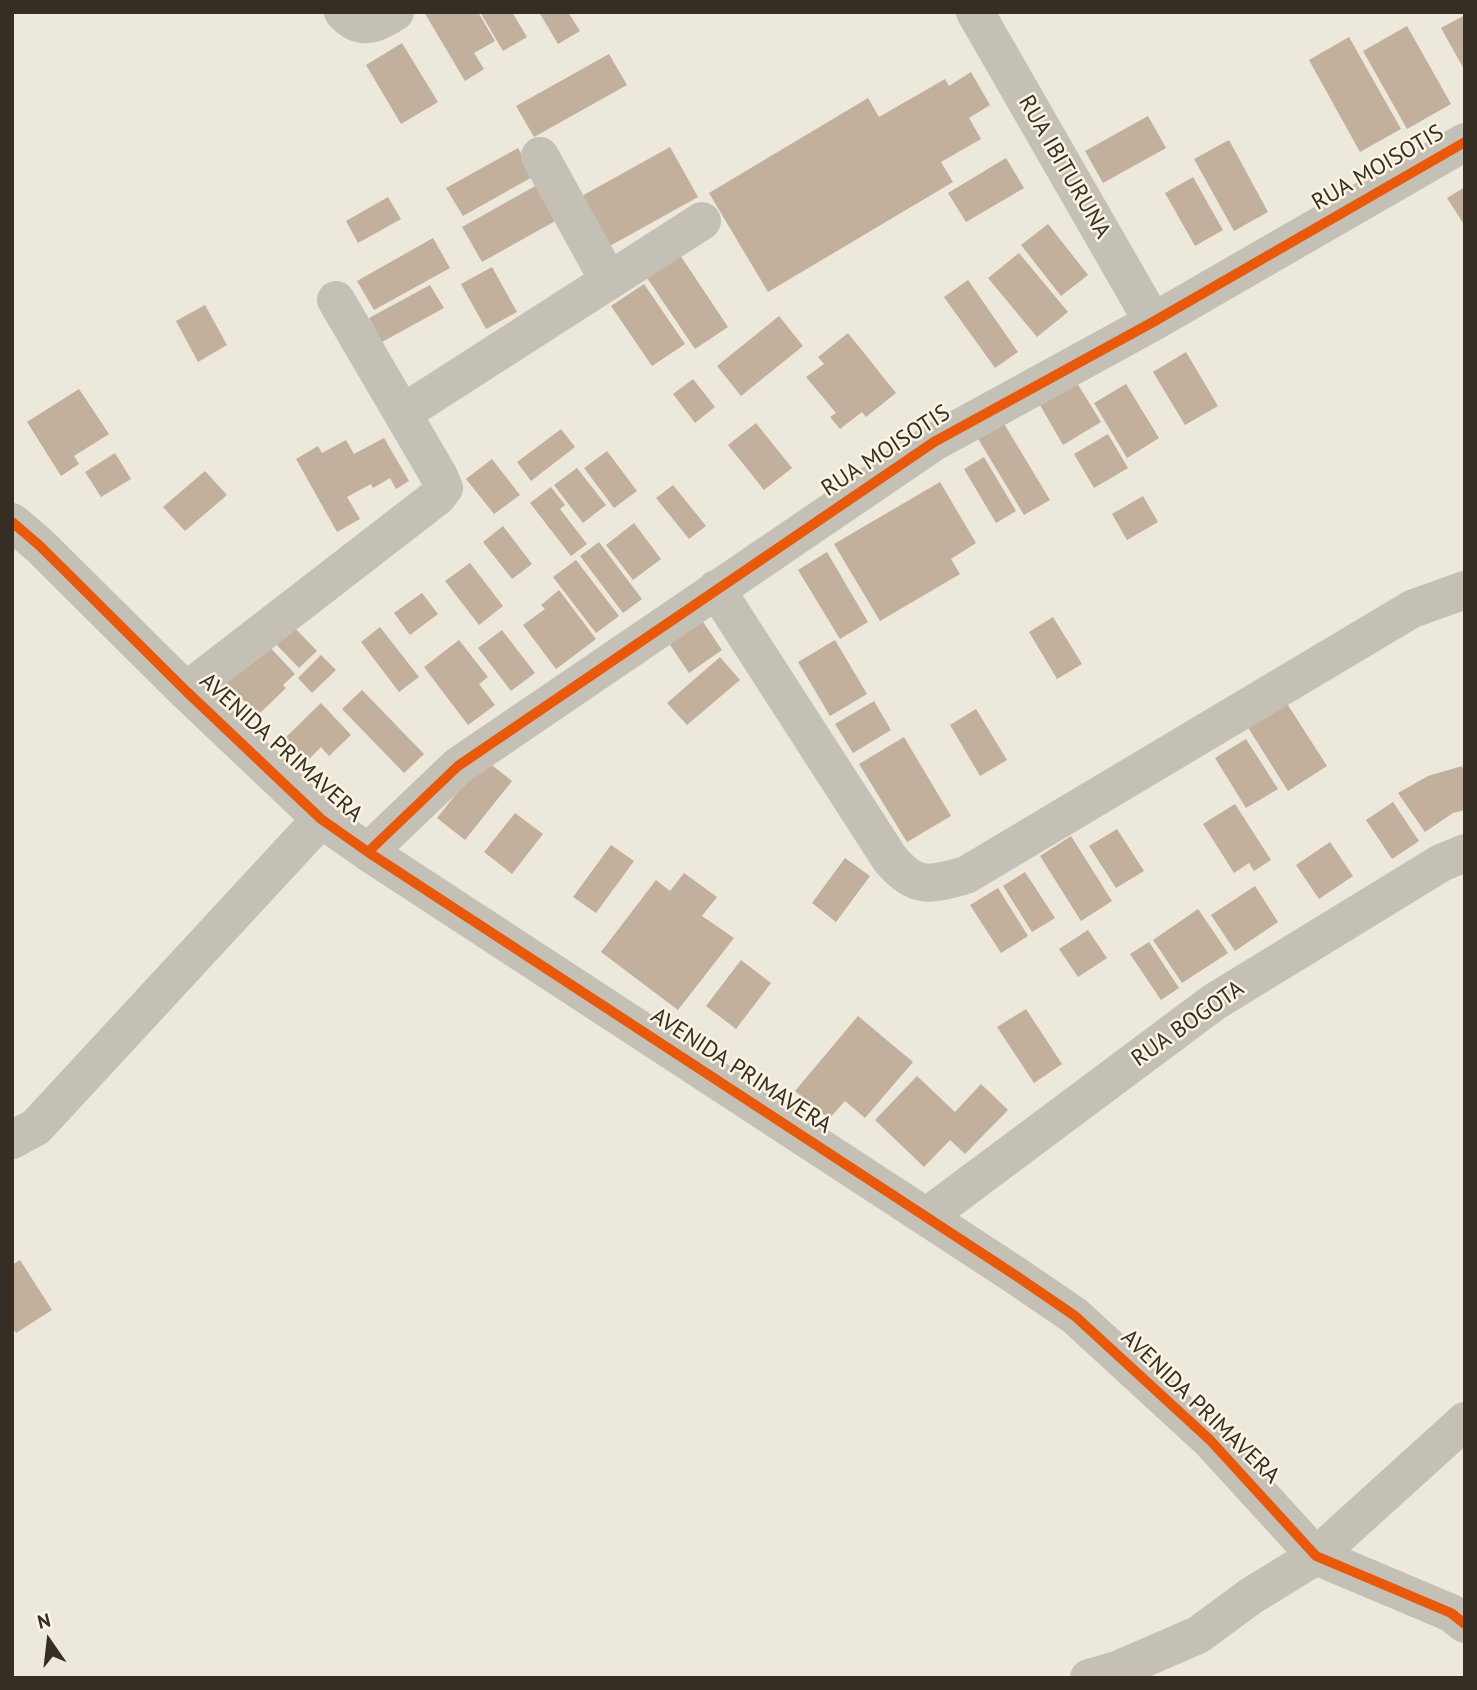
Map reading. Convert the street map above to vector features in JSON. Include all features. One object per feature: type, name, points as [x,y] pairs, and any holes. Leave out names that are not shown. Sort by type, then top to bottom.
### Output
[{"type":"street","name":"RUA IBITURUNA","points":[[989,17],[1153,322]]},
{"type":"street","name":"RUA MOISOTIS","points":[[368,852],[458,766],[934,442],[1153,322],[1465,142]]},
{"type":"street","points":[[540,156],[609,281]]},
{"type":"street","points":[[403,413],[702,221]]},
{"type":"street","points":[[186,691],[437,497],[443,488],[439,476],[336,300]]},
{"type":"street","name":"AVENIDA PRIMAVERA","points":[[12,522],[321,818],[368,852],[1075,1316],[1210,1440],[1316,1556],[1451,1613],[1465,1624]]},
{"type":"street","points":[[716,589],[890,859],[902,873],[918,882],[939,882],[966,875],[1412,609],[1465,590]]},
{"type":"street","points":[[12,1140],[36,1127],[321,818]]},
{"type":"street","name":"RUA BOGOTA","points":[[926,1217],[1214,1002],[1441,863],[1465,853]]},
{"type":"street","points":[[1089,1678],[1117,1670],[1198,1635],[1251,1596],[1316,1556],[1465,1421]]},
{"type":"building","points":[[424,12],[478,12],[495,41],[474,53],[484,69],[465,81]]},
{"type":"building","points":[[480,12],[512,12],[527,37],[503,51]]},
{"type":"building","points":[[539,12],[568,12],[580,31],[558,44]]},
{"type":"building","points":[[1465,15],[1465,71],[1441,28]]},
{"type":"building","points":[[1407,26],[1451,104],[1407,129],[1363,51]]},
{"type":"building","points":[[1349,37],[1401,129],[1360,152],[1309,60]]},
{"type":"building","points":[[402,43],[438,102],[401,124],[366,65]]},
{"type":"building","points":[[609,54],[627,85],[534,137],[516,106]]},
{"type":"building","points":[[971,72],[990,105],[969,118],[981,139],[941,162],[953,182],[768,292],[709,193],[868,98],[879,117],[945,79],[949,86]]},
{"type":"building","points":[[1148,116],[1166,148],[1103,183],[1085,151]]},
{"type":"building","points":[[1229,140],[1268,212],[1234,231],[1194,159]]},
{"type":"building","points":[[670,147],[698,197],[608,247],[580,197]]},
{"type":"building","points":[[518,148],[534,176],[463,216],[446,188]]},
{"type":"building","points":[[1006,158],[1024,188],[966,222],[948,193]]},
{"type":"building","points":[[1193,177],[1223,230],[1195,246],[1165,193]]},
{"type":"building","points":[[537,185],[557,220],[482,262],[462,227]]},
{"type":"building","points":[[1465,187],[1465,226],[1447,198]]},
{"type":"building","points":[[388,197],[401,219],[358,243],[346,221]]},
{"type":"building","points":[[1048,224],[1088,275],[1061,296],[1021,245]]},
{"type":"building","points":[[433,238],[450,268],[374,310],[357,281]]},
{"type":"building","points":[[676,249],[728,327],[695,349],[643,272]]},
{"type":"building","points":[[1019,253],[1068,312],[1037,337],[988,278]]},
{"type":"building","points":[[492,267],[517,312],[486,329],[461,284]]},
{"type":"building","points":[[968,280],[1018,352],[995,368],[944,297]]},
{"type":"building","points":[[644,284],[685,344],[652,366],[611,306]]},
{"type":"building","points":[[430,285],[444,308],[382,342],[369,318]]},
{"type":"building","points":[[205,305],[227,345],[198,362],[176,321]]},
{"type":"building","points":[[779,316],[803,346],[741,396],[717,366]]},
{"type":"building","points":[[848,333],[896,393],[866,417],[862,412],[840,429],[830,417],[836,413],[806,377],[824,364],[818,357]]},
{"type":"building","points":[[1186,352],[1218,406],[1185,425],[1153,372]]},
{"type":"building","points":[[1074,378],[1101,422],[1063,445],[1037,400]]},
{"type":"building","points":[[693,379],[715,407],[695,423],[673,394]]},
{"type":"building","points":[[1126,384],[1159,438],[1127,458],[1094,403]]},
{"type":"building","points":[[79,389],[109,434],[74,456],[79,464],[61,476],[27,422]]},
{"type":"building","points":[[1003,422],[1050,500],[1024,515],[977,437]]},
{"type":"building","points":[[756,423],[792,468],[764,490],[728,445]]},
{"type":"building","points":[[561,429],[575,447],[531,481],[517,462]]},
{"type":"building","points":[[1108,434],[1128,468],[1094,488],[1074,454]]},
{"type":"building","points":[[384,438],[409,481],[396,489],[390,478],[373,488],[371,484],[347,497],[360,519],[337,532],[296,459],[318,446],[322,453],[346,440],[354,454]]},
{"type":"building","points":[[607,451],[637,491],[614,508],[584,468]]},
{"type":"building","points":[[115,453],[131,479],[101,497],[85,472]]},
{"type":"building","points":[[984,457],[1016,511],[996,523],[964,469]]},
{"type":"building","points":[[492,459],[520,495],[494,514],[466,479]]},
{"type":"building","points":[[577,468],[606,505],[583,523],[554,485]]},
{"type":"building","points":[[205,471],[227,495],[185,531],[163,507]]},
{"type":"building","points":[[940,482],[976,543],[951,559],[960,574],[880,621],[834,544]]},
{"type":"building","points":[[673,485],[706,526],[689,539],[656,498]]},
{"type":"building","points":[[551,487],[565,505],[560,509],[587,544],[571,556],[530,503]]},
{"type":"building","points":[[1143,496],[1158,522],[1127,540],[1112,514]]},
{"type":"building","points":[[634,523],[661,559],[633,580],[606,545]]},
{"type":"building","points":[[503,526],[532,564],[512,579],[483,542]]},
{"type":"building","points":[[599,542],[642,599],[623,613],[580,556]]},
{"type":"building","points":[[827,552],[868,622],[840,639],[798,570]]},
{"type":"building","points":[[576,560],[619,616],[596,633],[553,577]]},
{"type":"building","points":[[470,563],[503,606],[479,625],[445,581]]},
{"type":"building","points":[[559,590],[596,639],[556,669],[523,625],[545,609],[541,605]]},
{"type":"building","points":[[422,593],[438,614],[410,635],[394,613]]},
{"type":"building","points":[[1053,617],[1082,664],[1057,679],[1029,632]]},
{"type":"building","points":[[701,619],[722,650],[689,673],[668,642]]},
{"type":"building","points":[[291,624],[317,651],[299,668],[273,641]]},
{"type":"building","points":[[380,627],[419,677],[399,692],[361,642]]},
{"type":"building","points":[[502,630],[535,673],[511,691],[478,648]]},
{"type":"building","points":[[459,640],[488,677],[479,684],[495,705],[468,725],[424,667]]},
{"type":"building","points":[[835,640],[867,694],[830,716],[798,662]]},
{"type":"building","points":[[268,645],[295,674],[283,685],[286,688],[258,715],[219,675]]},
{"type":"building","points":[[321,655],[336,670],[312,693],[298,678]]},
{"type":"building","points":[[720,657],[740,680],[687,725],[667,703]]},
{"type":"building","points":[[362,690],[424,754],[404,773],[342,709]]},
{"type":"building","points":[[874,701],[891,730],[853,753],[835,724]]},
{"type":"building","points":[[1286,702],[1327,766],[1288,791],[1247,726]]},
{"type":"building","points":[[321,703],[351,735],[329,756],[321,747],[307,761],[285,738]]},
{"type":"building","points":[[976,709],[1007,760],[980,776],[950,725]]},
{"type":"building","points":[[904,737],[951,816],[907,842],[859,764]]},
{"type":"building","points":[[1246,739],[1278,789],[1246,808],[1215,758]]},
{"type":"building","points":[[484,759],[512,781],[465,840],[437,818]]},
{"type":"building","points":[[1462,766],[1465,777],[1465,810],[1453,813],[1425,832],[1398,793],[1428,776]]},
{"type":"building","points":[[1393,802],[1419,841],[1392,859],[1366,820]]},
{"type":"building","points":[[1235,804],[1271,860],[1254,871],[1249,863],[1234,873],[1203,824]]},
{"type":"building","points":[[515,813],[543,834],[512,874],[484,852]]},
{"type":"building","points":[[1117,829],[1144,871],[1116,888],[1089,846]]},
{"type":"building","points":[[1071,836],[1112,901],[1081,921],[1040,856]]},
{"type":"building","points":[[1330,842],[1353,876],[1319,899],[1296,865]]},
{"type":"building","points":[[611,845],[634,861],[596,913],[573,897]]},
{"type":"building","points":[[845,858],[870,876],[836,922],[812,903]]},
{"type":"building","points":[[1025,872],[1055,918],[1032,932],[1003,886]]},
{"type":"building","points":[[684,873],[717,897],[702,916],[734,938],[678,1010],[601,952],[656,880],[670,891]]},
{"type":"building","points":[[1255,886],[1278,922],[1235,951],[1211,915]]},
{"type":"building","points":[[998,888],[1028,936],[1001,953],[970,905]]},
{"type":"building","points":[[1198,909],[1228,953],[1182,983],[1153,940]]},
{"type":"building","points":[[1088,930],[1107,958],[1078,977],[1059,949]]},
{"type":"building","points":[[1149,942],[1179,988],[1161,1000],[1130,954]]},
{"type":"building","points":[[741,960],[771,983],[736,1029],[706,1006]]},
{"type":"building","points":[[1026,1009],[1062,1064],[1034,1083],[997,1027]]},
{"type":"building","points":[[858,1016],[913,1062],[865,1118],[845,1101],[829,1119],[795,1091]]},
{"type":"building","points":[[917,1076],[955,1112],[981,1084],[1008,1110],[965,1154],[950,1140],[924,1167],[875,1120]]},
{"type":"building","points":[[20,1260],[52,1310],[16,1333],[12,1327],[12,1265]]},
{"type":"cycle path","points":[[368,852],[458,766],[934,442],[1153,322],[1465,142]]},
{"type":"cycle path","points":[[12,522],[321,819],[1075,1316],[1210,1440],[1316,1556],[1451,1613],[1465,1624]]}]
